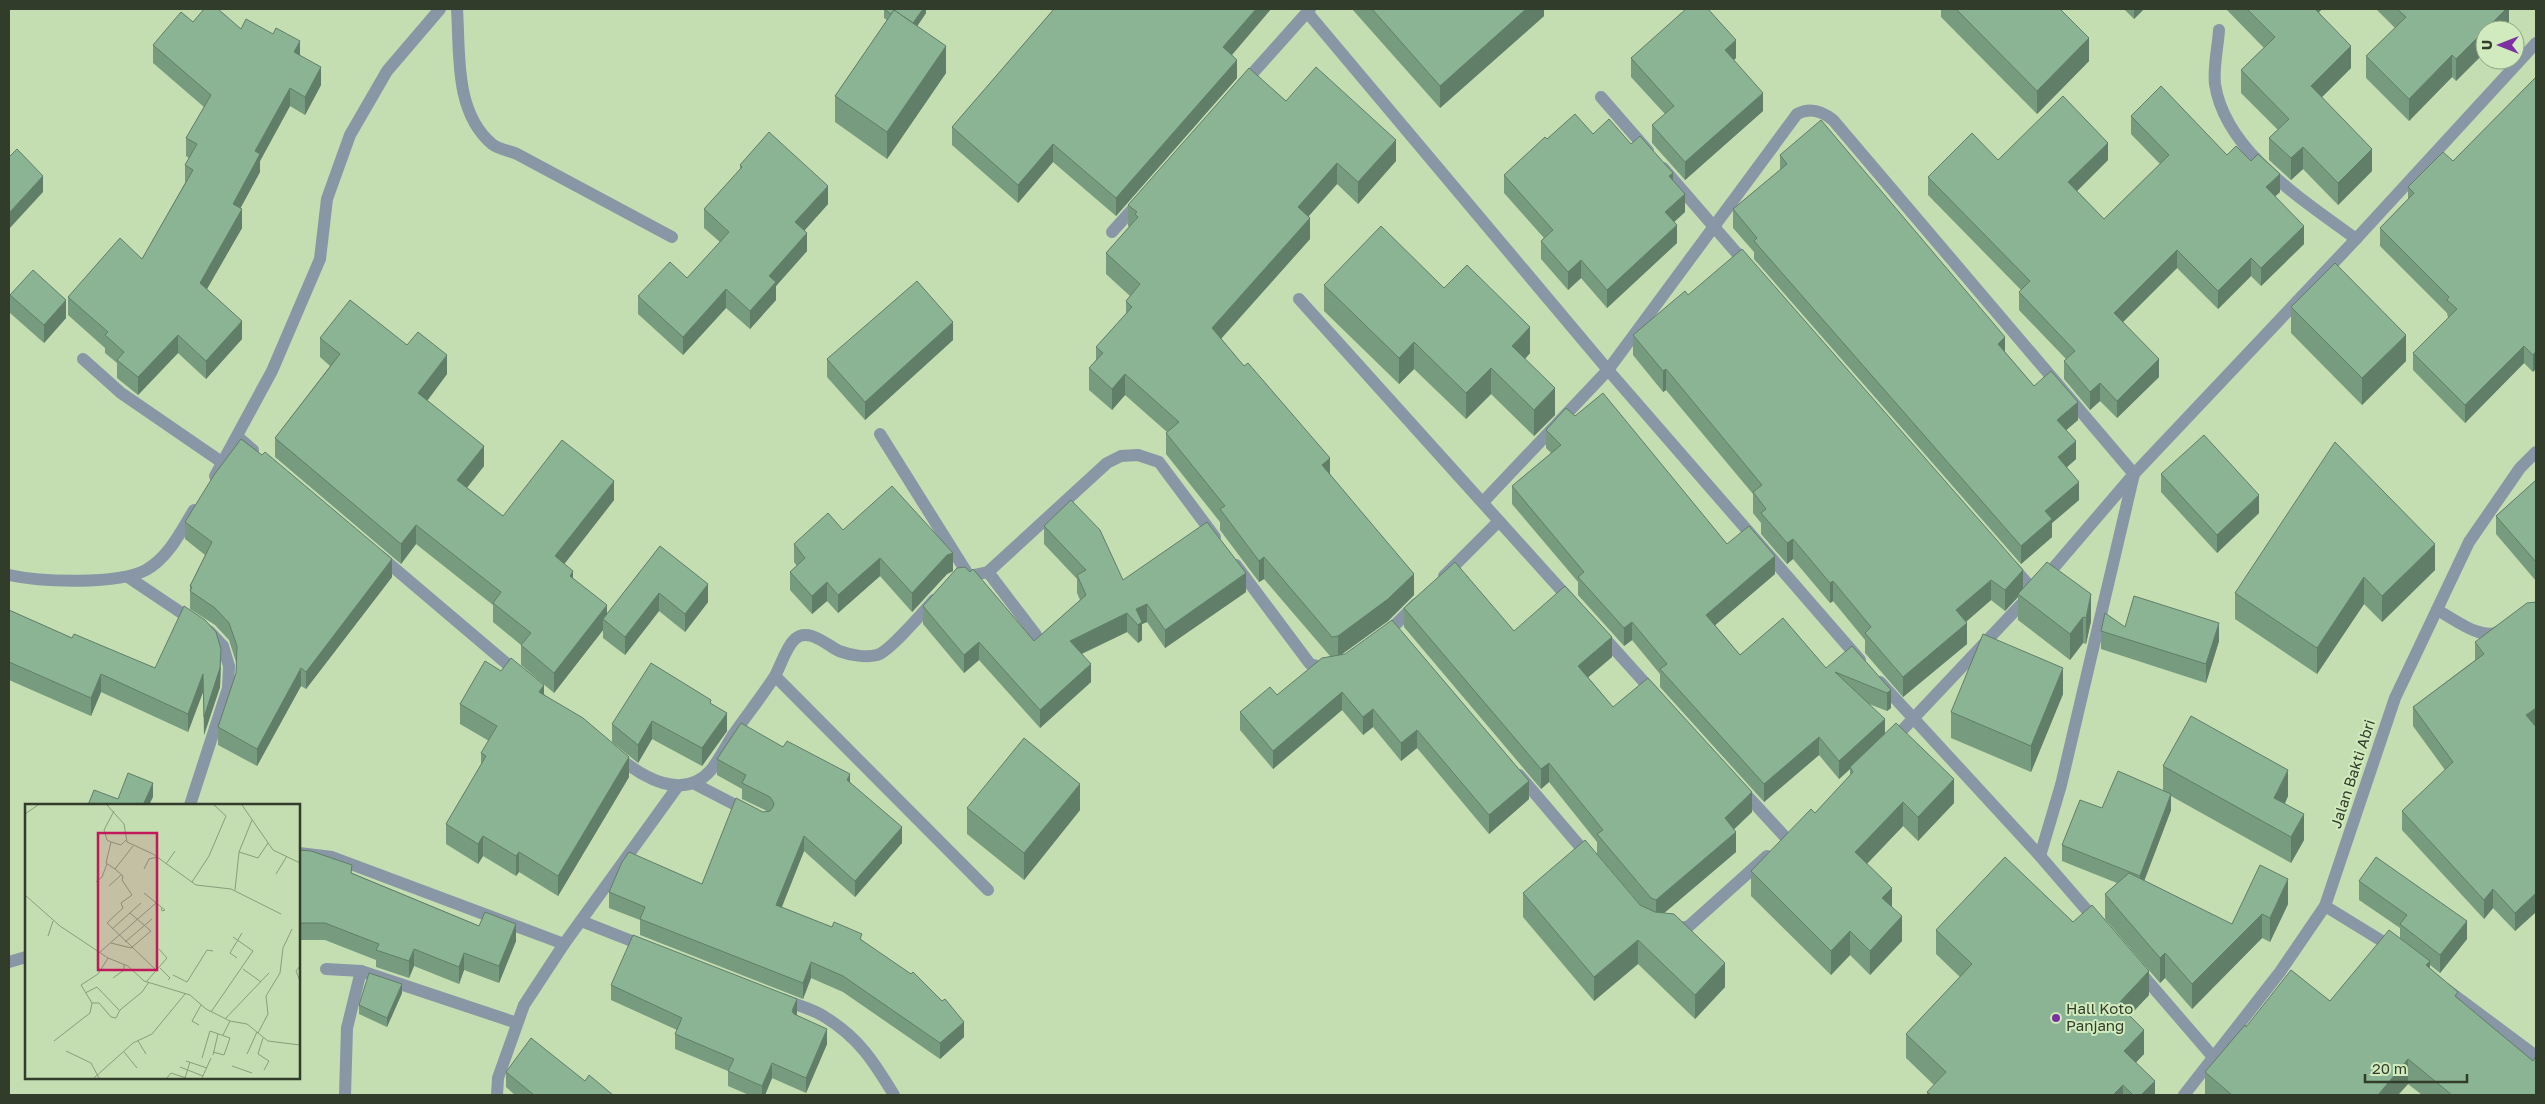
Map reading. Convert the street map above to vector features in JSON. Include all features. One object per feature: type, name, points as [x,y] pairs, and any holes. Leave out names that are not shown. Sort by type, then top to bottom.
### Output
[{"type":"street","points":[[209,486],[238,437],[249,410],[272,371],[320,259],[327,199],[350,135],[387,72],[440,9]]},
{"type":"street","points":[[457,9],[464,99],[475,124],[493,145],[517,154],[672,237]]},
{"type":"street","points":[[1235,93],[1308,10],[1608,370],[1913,721],[2040,856],[2104,931]]},
{"type":"street","points":[[2219,30],[2215,83],[2221,108],[2230,128],[2286,187],[2356,239]]},
{"type":"street","points":[[1885,747],[1913,721],[2034,591],[2134,474],[2356,239],[2536,43]]},
{"type":"street","points":[[1601,97],[1754,272]]},
{"type":"street","points":[[1483,502],[1608,370],[1715,228],[1797,114],[1805,110],[1824,112],[1839,127],[2134,474]]},
{"type":"street","points":[[1112,232],[1144,195]]},
{"type":"street","points":[[1299,299],[1579,610]]},
{"type":"street","points":[[83,359],[121,393],[223,463]]},
{"type":"street","points":[[880,434],[969,576]]},
{"type":"street","points":[[238,437],[261,456]]},
{"type":"street","name":"Jalan Bakti Abri","points":[[2184,1095],[2280,972],[2325,906],[2395,698],[2469,542],[2520,468],[2536,452]]},
{"type":"street","points":[[610,750],[632,769],[654,780],[678,786],[693,783],[710,770],[775,676],[794,639],[801,635],[817,638],[840,651],[860,656],[878,655],[909,627],[952,580],[988,572],[1107,463],[1121,456],[1138,455],[1159,462],[1310,664],[1324,668],[1341,665]]},
{"type":"street","points":[[2040,856],[2061,784],[2134,474]]},
{"type":"street","points":[[9,575],[80,581],[128,577],[147,569],[169,550],[199,500]]},
{"type":"street","points":[[1392,631],[1499,521]]},
{"type":"street","points":[[367,546],[526,679]]},
{"type":"street","points":[[2001,554],[2034,591]]},
{"type":"street","points":[[988,572],[1036,635]]},
{"type":"street","points":[[128,577],[210,632],[223,646],[229,666],[228,688],[190,804]]},
{"type":"street","points":[[2437,610],[2488,635],[2495,634],[2509,624]]},
{"type":"street","points":[[1593,625],[1666,706]]},
{"type":"street","points":[[775,676],[988,890]]},
{"type":"street","points":[[1513,768],[1596,865]]},
{"type":"street","points":[[1655,929],[1677,930],[1689,926],[1790,836],[1733,780]]},
{"type":"street","points":[[693,783],[758,816]]},
{"type":"street","points":[[497,1095],[498,1078],[524,1005],[564,944],[678,786]]},
{"type":"street","points":[[300,853],[332,857],[564,944]]},
{"type":"street","points":[[2325,906],[2410,959]]},
{"type":"street","points":[[581,921],[662,953]]},
{"type":"street","points":[[9,962],[25,957]]},
{"type":"street","points":[[2130,961],[2214,1058]]},
{"type":"street","points":[[326,968],[361,971],[517,1023]]},
{"type":"street","points":[[345,1095],[346,1028],[361,971]]},
{"type":"street","points":[[2440,983],[2536,1056]]},
{"type":"street","points":[[770,995],[824,1016],[847,1034],[870,1056],[894,1095]]},
{"type":"building","points":[[204,9],[218,9],[241,29],[246,19],[273,34],[276,28],[300,41],[294,52],[321,67],[305,97],[290,88],[255,151],[260,154],[233,204],[242,209],[200,283],[242,321],[206,361],[178,335],[138,377],[117,360],[124,352],[105,335],[108,332],[68,297],[120,238],[142,259],[193,170],[185,165],[197,144],[186,138],[211,95],[153,45],[181,12],[193,22]]},
{"type":"building","points":[[884,9],[923,9],[913,23],[894,10],[891,14]]},
{"type":"building","points":[[1054,9],[1256,9],[1223,47],[1237,60],[1116,198],[1053,144],[1018,185],[952,127]]},
{"type":"building","points":[[1372,9],[1526,9],[1440,86]]},
{"type":"building","points":[[1686,9],[1708,9],[1736,40],[1725,50],[1763,93],[1685,162],[1652,125],[1674,106],[1631,58]]},
{"type":"building","points":[[1956,9],[2060,9],[2089,38],[2037,91]]},
{"type":"building","points":[[2247,9],[2315,9],[2351,46],[2311,86],[2372,149],[2338,183],[2303,147],[2291,158],[2269,138],[2289,119],[2241,70],[2275,37]]},
{"type":"building","points":[[2397,9],[2506,9],[2495,20],[2475,20],[2475,40],[2456,59],[2452,55],[2409,99],[2366,56],[2406,17]]},
{"type":"building","points":[[894,10],[946,46],[887,132],[835,96]]},
{"type":"building","points":[[1316,67],[1396,140],[1358,182],[1337,163],[1298,207],[1310,218],[1212,328],[1244,366],[1248,363],[1330,458],[1322,465],[1414,574],[1388,599],[1338,636],[1332,637],[1264,557],[1259,561],[1220,509],[1225,506],[1166,433],[1179,422],[1125,374],[1112,389],[1089,368],[1103,353],[1096,347],[1132,307],[1126,301],[1140,284],[1106,253],[1138,217],[1135,214],[1137,212],[1128,205],[1249,68],[1286,101]]},
{"type":"building","points":[[2536,77],[2536,351],[2533,355],[2524,346],[2465,405],[2413,353],[2457,309],[2447,300],[2449,297],[2380,228],[2414,193],[2408,187],[2443,152],[2453,161]]},
{"type":"building","points":[[2161,86],[2227,155],[2236,146],[2251,161],[2258,154],[2280,174],[2266,187],[2304,226],[2261,268],[2251,258],[2218,291],[2177,250],[2114,313],[2159,359],[2117,401],[2100,383],[2090,392],[2064,361],[2075,351],[2019,292],[2030,281],[1928,177],[1972,133],[1998,160],[2063,96],[2108,143],[2068,182],[2104,219],[2169,155],[2131,116]]},
{"type":"building","points":[[1575,114],[1593,134],[1609,119],[1631,144],[1640,136],[1673,173],[1669,176],[1685,194],[1665,212],[1677,225],[1607,290],[1581,260],[1568,272],[1541,241],[1553,230],[1504,175],[1545,137],[1547,139]]},
{"type":"building","points":[[1821,120],[2005,337],[1998,344],[2034,386],[2051,371],[2078,402],[2057,420],[2076,441],[2058,457],[2079,482],[2045,511],[2052,519],[2021,546],[1754,241],[1757,238],[1733,209],[1787,164],[1780,155]]},
{"type":"building","points":[[769,132],[828,186],[795,222],[807,233],[769,276],[776,282],[750,311],[726,289],[683,337],[638,296],[670,262],[687,278],[729,232],[704,209],[742,167],[740,165]]},
{"type":"building","points":[[17,149],[43,176],[9,213],[9,157]]},
{"type":"building","points":[[1381,226],[1444,288],[1467,265],[1530,327],[1512,346],[1555,388],[1534,410],[1491,368],[1466,393],[1414,342],[1399,358],[1324,285]]},
{"type":"building","points":[[1742,249],[2023,570],[2005,590],[1991,580],[1956,610],[1967,623],[1903,677],[1865,633],[1871,627],[1833,581],[1830,583],[1793,539],[1787,543],[1761,513],[1766,509],[1753,492],[1762,485],[1666,369],[1663,371],[1633,335],[1685,291],[1688,295]]},
{"type":"building","points":[[2335,263],[2406,335],[2362,378],[2291,307]]},
{"type":"building","points":[[33,270],[66,300],[44,325],[10,295]]},
{"type":"building","points":[[917,281],[953,322],[865,402],[827,359]]},
{"type":"building","points":[[350,300],[407,345],[418,332],[447,355],[418,393],[484,446],[457,480],[503,516],[562,440],[614,481],[555,556],[573,571],[570,576],[607,605],[554,673],[521,645],[531,633],[493,603],[501,592],[416,525],[401,544],[275,438],[340,354],[320,338]]},
{"type":"building","points":[[1603,393],[1727,544],[1749,526],[1775,556],[1706,615],[1740,655],[1783,618],[1826,668],[1852,646],[1891,690],[1887,693],[1835,672],[1885,719],[1839,761],[1819,737],[1764,784],[1660,669],[1667,664],[1632,622],[1624,628],[1578,577],[1584,572],[1512,486],[1561,445],[1546,430],[1566,408],[1575,416]]},
{"type":"building","points":[[2204,435],[2259,495],[2217,535],[2161,474]]},
{"type":"building","points":[[241,439],[262,455],[265,452],[392,559],[306,672],[301,668],[257,749],[218,727],[236,673],[237,646],[229,623],[215,608],[190,591],[192,587],[190,586],[212,542],[185,522],[214,475]]},
{"type":"building","points":[[2335,442],[2435,544],[2382,596],[2364,577],[2317,648],[2235,593]]},
{"type":"building","points":[[2536,480],[2536,562],[2496,516]]},
{"type":"building","points":[[892,486],[953,553],[947,555],[912,593],[880,558],[838,595],[827,582],[812,596],[790,572],[805,558],[794,544],[828,513],[843,530]]},
{"type":"building","points":[[1071,500],[1100,530],[1123,580],[1207,522],[1246,573],[1165,630],[1147,604],[1136,609],[1142,622],[1138,625],[1127,613],[1070,641],[1091,664],[1040,710],[979,642],[964,655],[923,606],[957,568],[965,567],[970,572],[973,569],[1034,641],[1086,595],[1077,575],[1086,570],[1044,526]]},
{"type":"building","points":[[660,546],[708,584],[685,614],[659,593],[625,637],[603,619]]},
{"type":"building","points":[[1455,562],[1514,631],[1565,586],[1612,637],[1578,666],[1613,707],[1648,678],[1752,792],[1725,818],[1736,832],[1656,900],[1651,898],[1597,834],[1603,830],[1549,763],[1541,769],[1404,608]]},
{"type":"building","points":[[2047,562],[2091,594],[2086,618],[2083,617],[2070,634],[2018,594]]},
{"type":"building","points":[[2134,596],[2219,623],[2206,664],[2101,631],[2105,613],[2125,627]]},
{"type":"building","points":[[2536,602],[2536,708],[2526,715],[2536,727],[2536,893],[2515,913],[2493,889],[2484,900],[2402,811],[2453,762],[2413,707],[2484,654],[2475,642],[2527,603]]},
{"type":"building","points":[[184,606],[205,620],[216,632],[221,649],[220,668],[204,717],[203,674],[188,714],[101,674],[91,698],[9,662],[9,610],[72,638],[74,634],[155,668]]},
{"type":"building","points":[[1392,620],[1529,781],[1489,815],[1417,730],[1401,743],[1373,709],[1363,717],[1342,692],[1273,751],[1240,712],[1270,687],[1277,695],[1322,658],[1345,654]]},
{"type":"building","points":[[1983,634],[2063,668],[2031,746],[1951,712]]},
{"type":"building","points":[[511,658],[544,685],[539,692],[583,718],[629,757],[558,876],[519,852],[516,856],[483,836],[478,844],[446,824],[486,756],[481,753],[497,726],[460,704],[485,661],[501,671]]},
{"type":"building","points":[[651,663],[711,700],[710,703],[727,713],[702,748],[652,721],[638,745],[612,724]]},
{"type":"building","points":[[2191,716],[2288,770],[2274,798],[2304,814],[2291,837],[2163,766]]},
{"type":"building","points":[[741,723],[783,747],[787,741],[850,774],[847,780],[902,827],[855,881],[804,836],[776,905],[832,927],[834,922],[862,934],[860,939],[911,974],[913,972],[942,1001],[945,999],[964,1022],[940,1043],[843,976],[811,962],[803,983],[640,919],[645,907],[609,892],[622,862],[629,852],[702,884],[736,798],[763,812],[770,811],[774,803],[770,797],[742,783],[746,775],[717,759]]},
{"type":"building","points":[[1896,723],[1954,779],[1918,817],[1903,802],[1855,852],[1892,888],[1882,898],[1902,916],[1870,951],[1850,931],[1831,951],[1751,871],[1811,809],[1815,813],[1853,772],[1850,767]]},
{"type":"building","points":[[1024,738],[1080,784],[1024,853],[967,808]]},
{"type":"building","points":[[2118,771],[2171,794],[2140,876],[2062,845],[2080,800],[2102,808]]},
{"type":"building","points":[[128,773],[153,783],[143,804],[88,804],[94,790],[118,799]]},
{"type":"building","points":[[1585,840],[1640,905],[1655,912],[1674,914],[1725,963],[1695,995],[1638,940],[1594,977],[1523,893]]},
{"type":"building","points":[[300,850],[311,851],[352,865],[351,873],[479,926],[485,912],[516,924],[499,966],[464,953],[459,967],[414,949],[409,961],[376,950],[379,944],[325,923],[300,923]]},
{"type":"building","points":[[2005,857],[2073,922],[2092,905],[2149,971],[2118,1004],[2144,1030],[2124,1051],[2155,1081],[2141,1095],[2133,1095],[2123,1085],[2113,1095],[1931,1095],[1927,1092],[1946,1072],[1906,1034],[1972,964],[1936,930]]},
{"type":"building","points":[[2376,857],[2467,921],[2440,955],[2400,924],[2407,915],[2359,881]]},
{"type":"building","points":[[2260,865],[2288,879],[2270,918],[2262,914],[2192,984],[2165,953],[2160,958],[2105,894],[2129,873],[2232,924]]},
{"type":"building","points":[[2389,930],[2430,961],[2426,965],[2458,992],[2455,996],[2533,1061],[2536,1056],[2536,1095],[2452,1095],[2408,1059],[2378,1095],[2232,1095],[2205,1072],[2245,1025],[2246,1027],[2291,970],[2330,1001]]},
{"type":"building","points":[[633,935],[797,999],[792,1011],[794,1014],[827,1029],[806,1078],[772,1063],[762,1086],[728,1071],[734,1059],[675,1034],[682,1018],[611,985]]},
{"type":"building","points":[[369,973],[402,984],[387,1018],[359,1005]]},
{"type":"building","points":[[531,1038],[585,1081],[589,1075],[613,1095],[534,1095],[506,1072]]},
{"type":"place","name":"Hall Koto Panjang","points":[[2056,1018]]}]
